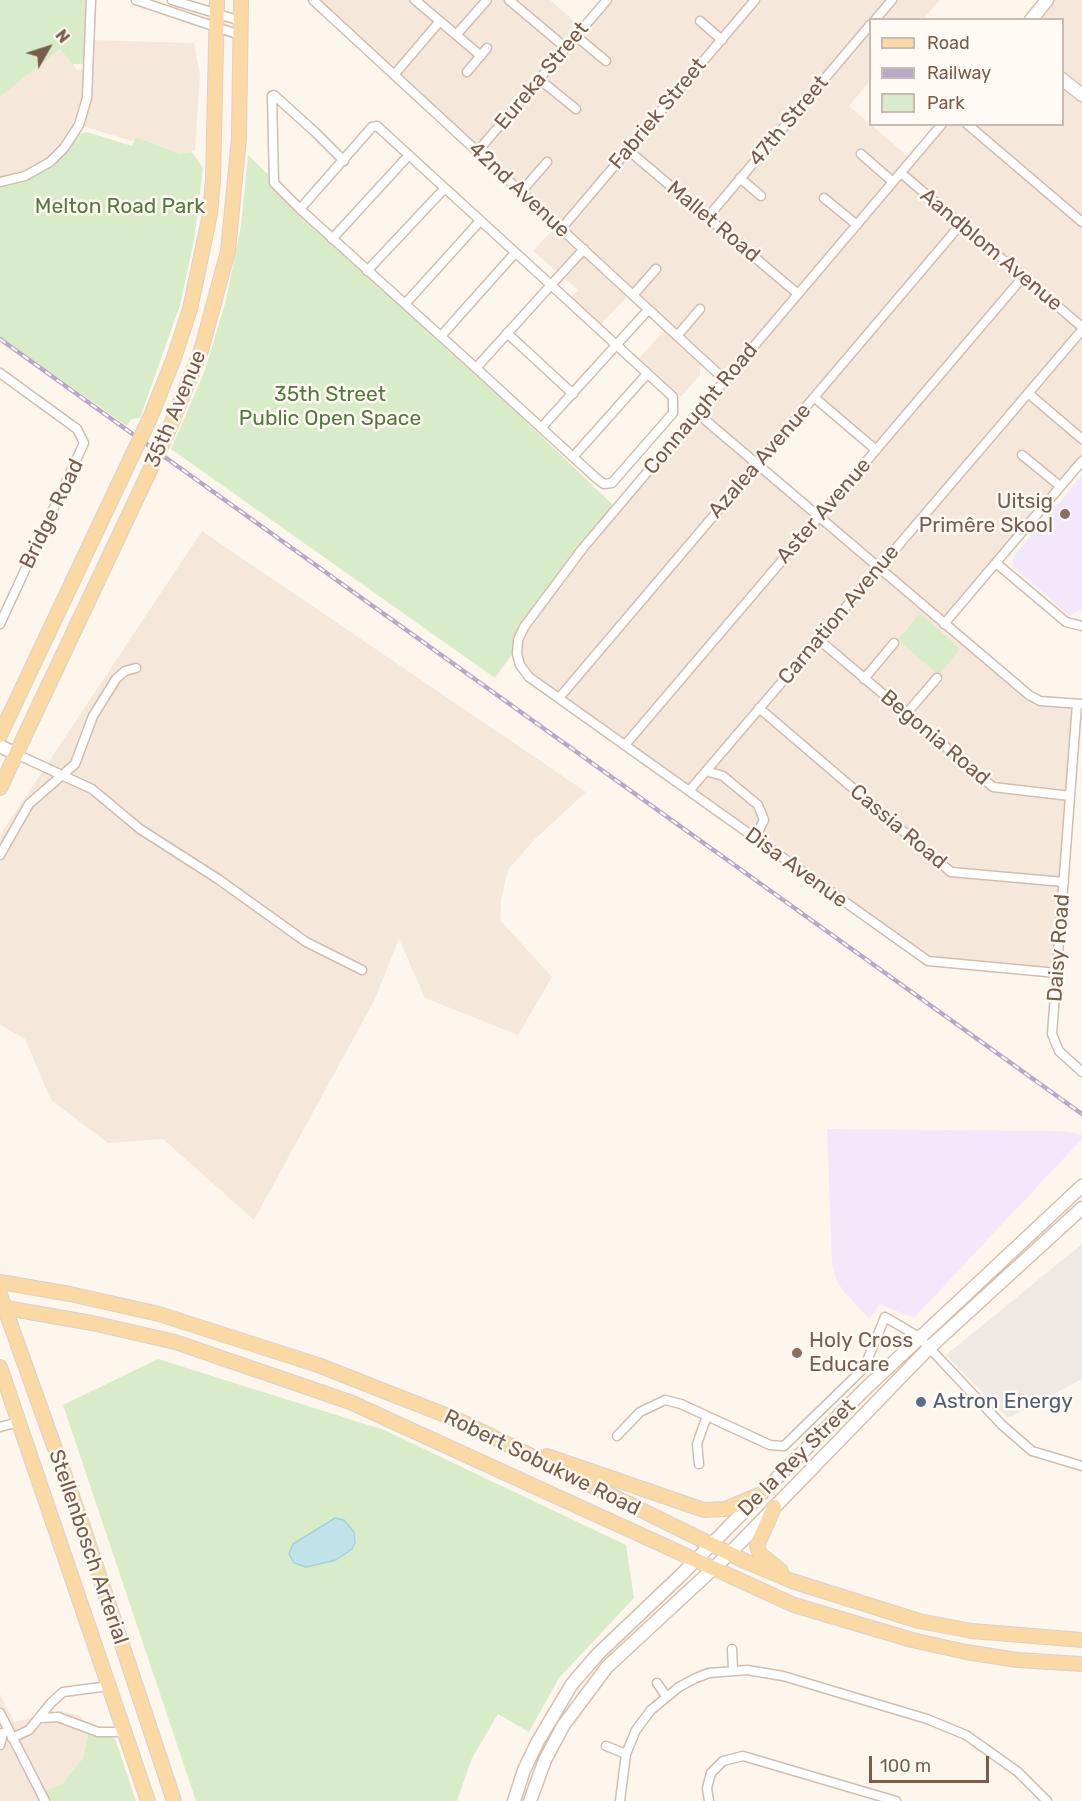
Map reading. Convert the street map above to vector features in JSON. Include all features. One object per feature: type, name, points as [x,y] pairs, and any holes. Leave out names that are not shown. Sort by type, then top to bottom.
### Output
[{"type":"main road","name":"35th Avenue","points":[[0,735],[150,418],[174,358],[204,248],[213,180],[217,0]]},
{"type":"main road","name":"35th Avenue","points":[[0,788],[170,427],[201,351],[228,251],[237,172],[240,0]]},
{"type":"main road","points":[[1033,18],[1047,0]]},
{"type":"main road","points":[[1064,80],[1081,92]]},
{"type":"main road","points":[[0,746],[16,754]]},
{"type":"main road","name":"De la Rey Street","points":[[514,1801],[524,1770],[538,1740],[572,1684],[598,1654],[711,1545],[919,1337],[1082,1186]]},
{"type":"main road","name":"De la Rey Street","points":[[530,1801],[553,1743],[590,1687],[622,1651],[716,1567],[929,1348],[1082,1208]]},
{"type":"main road","name":"Robert Sobukwe Road","points":[[0,1282],[90,1298],[206,1328],[318,1365],[486,1433],[711,1545],[792,1581],[919,1621],[972,1631],[1082,1640]]},
{"type":"main road","name":"Robert Sobukwe Road","points":[[2,1303],[175,1342],[350,1401],[697,1558],[794,1605],[912,1640],[1017,1660],[1082,1664]]},
{"type":"main road","name":"Stellenbosch Arterial","points":[[2,1303],[81,1521],[174,1801]]},
{"type":"main road","name":"Stellenbosch Arterial","points":[[0,1367],[148,1801]]},
{"type":"main road","points":[[486,1433],[637,1489],[704,1510],[725,1509],[759,1495]]},
{"type":"main road","points":[[774,1507],[757,1541],[757,1549],[792,1581]]},
{"type":"street","points":[[0,182],[25,176],[50,162],[64,148],[79,125],[87,98],[91,0]]},
{"type":"street","points":[[136,0],[241,28]]},
{"type":"street","points":[[172,0],[217,22],[241,28]]},
{"type":"street","points":[[415,0],[481,56]]},
{"type":"street","points":[[456,35],[487,0]]},
{"type":"street","points":[[509,0],[566,48]]},
{"type":"street","name":"Eureka Street","points":[[477,152],[607,0]]},
{"type":"street","name":"Fabriek Street","points":[[561,229],[756,0]]},
{"type":"street","points":[[877,18],[892,0]]},
{"type":"street","name":"42nd Avenue","points":[[318,2],[725,380]]},
{"type":"street","points":[[394,75],[440,21]]},
{"type":"street","points":[[700,21],[722,40]]},
{"type":"street","name":"47th Street","points":[[707,218],[869,26]]},
{"type":"street","points":[[576,36],[606,61]]},
{"type":"street","points":[[467,72],[487,48]]},
{"type":"street","points":[[539,79],[576,110]]},
{"type":"street","points":[[300,209],[344,161],[372,127],[377,126],[673,397],[673,413],[612,483],[604,484],[573,457],[332,239],[300,209],[274,183],[272,96],[274,95],[315,132],[344,161]]},
{"type":"street","name":"Connaught Road","points":[[559,698],[523,669],[517,654],[519,636],[537,607],[583,548],[940,126]]},
{"type":"street","points":[[969,126],[1082,222]]},
{"type":"street","name":"Mallet Road","points":[[628,150],[798,294]]},
{"type":"street","points":[[861,154],[893,182]]},
{"type":"street","points":[[332,239],[409,155]]},
{"type":"street","points":[[520,192],[547,162]]},
{"type":"street","name":"Aandblom Avenue","points":[[901,173],[1082,328]]},
{"type":"street","points":[[740,178],[761,196]]},
{"type":"street","points":[[367,271],[444,189]]},
{"type":"street","points":[[824,198],[857,225]]},
{"type":"street","points":[[405,304],[480,221]]},
{"type":"street","name":"Azalea Avenue","points":[[559,698],[961,224]]},
{"type":"street","points":[[476,368],[584,249]]},
{"type":"street","points":[[441,336],[515,253]]},
{"type":"street","points":[[633,295],[656,269]]},
{"type":"street","name":"Aster Avenue","points":[[625,745],[1023,277]]},
{"type":"street","points":[[677,336],[700,309]]},
{"type":"street","points":[[541,428],[648,310]]},
{"type":"street","name":"Carnation Avenue","points":[[689,791],[1082,328]]},
{"type":"street","points":[[507,333],[573,394]]},
{"type":"street","name":"Bridge Road","points":[[0,373],[70,423],[82,436],[83,448],[0,624]]},
{"type":"street","points":[[573,457],[647,374]]},
{"type":"street","points":[[1028,393],[1082,439]]},
{"type":"street","points":[[815,398],[876,450]]},
{"type":"street","points":[[697,413],[1032,698],[1079,704]]},
{"type":"street","points":[[1022,455],[1060,486]]},
{"type":"street","points":[[944,624],[1082,461]]},
{"type":"street","points":[[996,563],[1066,622],[1082,626]]},
{"type":"street","name":"Begonia Road","points":[[818,639],[993,788],[1070,795]]},
{"type":"street","points":[[864,679],[894,644]]},
{"type":"street","points":[[0,855],[29,804],[64,776],[79,758],[93,716],[116,679],[125,671],[136,668]]},
{"type":"street","points":[[906,714],[937,678]]},
{"type":"street","name":"Disa Avenue","points":[[559,698],[928,961],[1057,973]]},
{"type":"street","name":"Daisy Road","points":[[1079,704],[1070,795],[1053,1041],[1059,1051],[1082,1072]]},
{"type":"street","name":"Cassia Road","points":[[759,708],[951,872],[1064,882]]},
{"type":"street","points":[[16,754],[101,795],[140,829],[218,879],[306,942],[363,970]]},
{"type":"street","points":[[706,771],[723,776],[761,809],[764,820],[755,838]]},
{"type":"street","points":[[617,1436],[640,1412],[665,1400],[707,1416],[770,1445],[784,1446],[864,1368],[885,1317],[919,1337],[1002,1425],[1032,1451],[1050,1459],[1082,1466]]},
{"type":"street","points":[[699,1464],[697,1444],[707,1416]]},
{"type":"street","points":[[0,1427],[19,1422]]},
{"type":"street","points":[[732,1649],[733,1670]]},
{"type":"street","points":[[620,1801],[626,1754],[644,1719],[666,1696],[709,1673],[757,1670],[927,1719],[966,1736],[1018,1772],[1047,1801]]},
{"type":"street","points":[[657,1683],[666,1696]]},
{"type":"street","points":[[6,1734],[29,1730],[41,1718],[51,1702],[63,1692],[109,1686]]},
{"type":"street","points":[[0,1713],[6,1734],[45,1801]]},
{"type":"street","points":[[41,1718],[69,1720],[98,1732],[125,1732]]},
{"type":"street","points":[[0,1745],[6,1734]]},
{"type":"street","points":[[606,1746],[626,1754]]},
{"type":"street","points":[[709,1801],[707,1788],[711,1773],[723,1761],[736,1756],[754,1759],[896,1801]]},
{"type":"shaded area","points":[[313,0],[550,0],[582,28],[606,0],[940,0],[924,18],[869,18],[869,82],[849,106],[869,123],[869,126],[872,126],[911,159],[940,126],[1064,126],[1064,18],[1031,18],[1047,0],[1082,0],[1082,461],[944,623],[1029,695],[1077,704],[1057,973],[934,964],[520,667],[520,631],[724,380],[704,362],[700,367],[700,375],[681,397],[638,359],[667,328],[630,294],[600,325],[571,297],[578,290],[533,251],[557,225]],"holes":[[[815,398],[876,450],[818,516],[758,465]]]},
{"type":"shaded area","points":[[90,40],[194,43],[200,75],[195,150],[186,155],[180,154],[139,138],[132,141],[79,125],[41,167],[0,182],[0,97],[60,49],[77,70],[89,67]]},
{"type":"shaded area","name":"Uitsig Primêre Skool","points":[[1082,475],[1082,609],[1069,616],[1013,566],[1012,562],[1014,556]]},
{"type":"shaded area","points":[[202,531],[586,792],[534,840],[508,870],[501,900],[500,920],[552,977],[518,1035],[425,998],[399,939],[374,1001],[254,1220],[163,1139],[108,1143],[51,1100],[25,1039],[0,1025],[0,835]]},
{"type":"shaded area","points":[[827,1129],[1065,1131],[1082,1135],[1082,1139],[914,1318],[879,1304],[870,1319],[844,1292],[836,1280],[832,1263]]},
{"type":"shaded area","points":[[1082,1244],[1082,1379],[1008,1418],[946,1355]]},
{"type":"shaded area","points":[[0,1694],[14,1722],[60,1711],[81,1716],[89,1732],[83,1758],[62,1784],[46,1791],[51,1801],[0,1801]]},
{"type":"green space","points":[[0,0],[86,0],[85,61],[82,64],[72,64],[60,49],[0,97]]},
{"type":"green space","name":"Melton Road Park","points":[[87,132],[132,146],[135,139],[139,138],[180,154],[192,152],[203,168],[194,240],[180,305],[140,418],[131,419],[127,426],[0,337],[0,186],[41,173],[63,156],[80,134]]},
{"type":"green space","name":"35th Street Public Open Space","points":[[248,155],[613,505],[534,605],[517,632],[513,653],[495,678],[171,449],[205,370],[226,300],[241,226]]},
{"type":"green space","points":[[920,613],[960,649],[939,675],[898,640]]},
{"type":"green space","points":[[158,1359],[384,1430],[626,1545],[634,1598],[559,1678],[529,1732],[498,1714],[472,1758],[457,1801],[196,1801],[63,1405]]},
{"type":"green space","points":[[89,1732],[115,1738],[136,1801],[51,1801],[45,1791],[62,1784],[83,1758]]},
{"type":"water","points":[[335,1518],[344,1520],[354,1532],[355,1543],[352,1549],[336,1560],[306,1567],[294,1563],[289,1554],[293,1544]]},
{"type":"railway","points":[[0,339],[1082,1114]]},
{"type":"place","name":"Uitsig Primêre Skool","points":[[1065,514]]},
{"type":"place","name":"Holy Cross Educare","points":[[797,1353]]},
{"type":"place","name":"Astron Energy","points":[[921,1402]]}]
